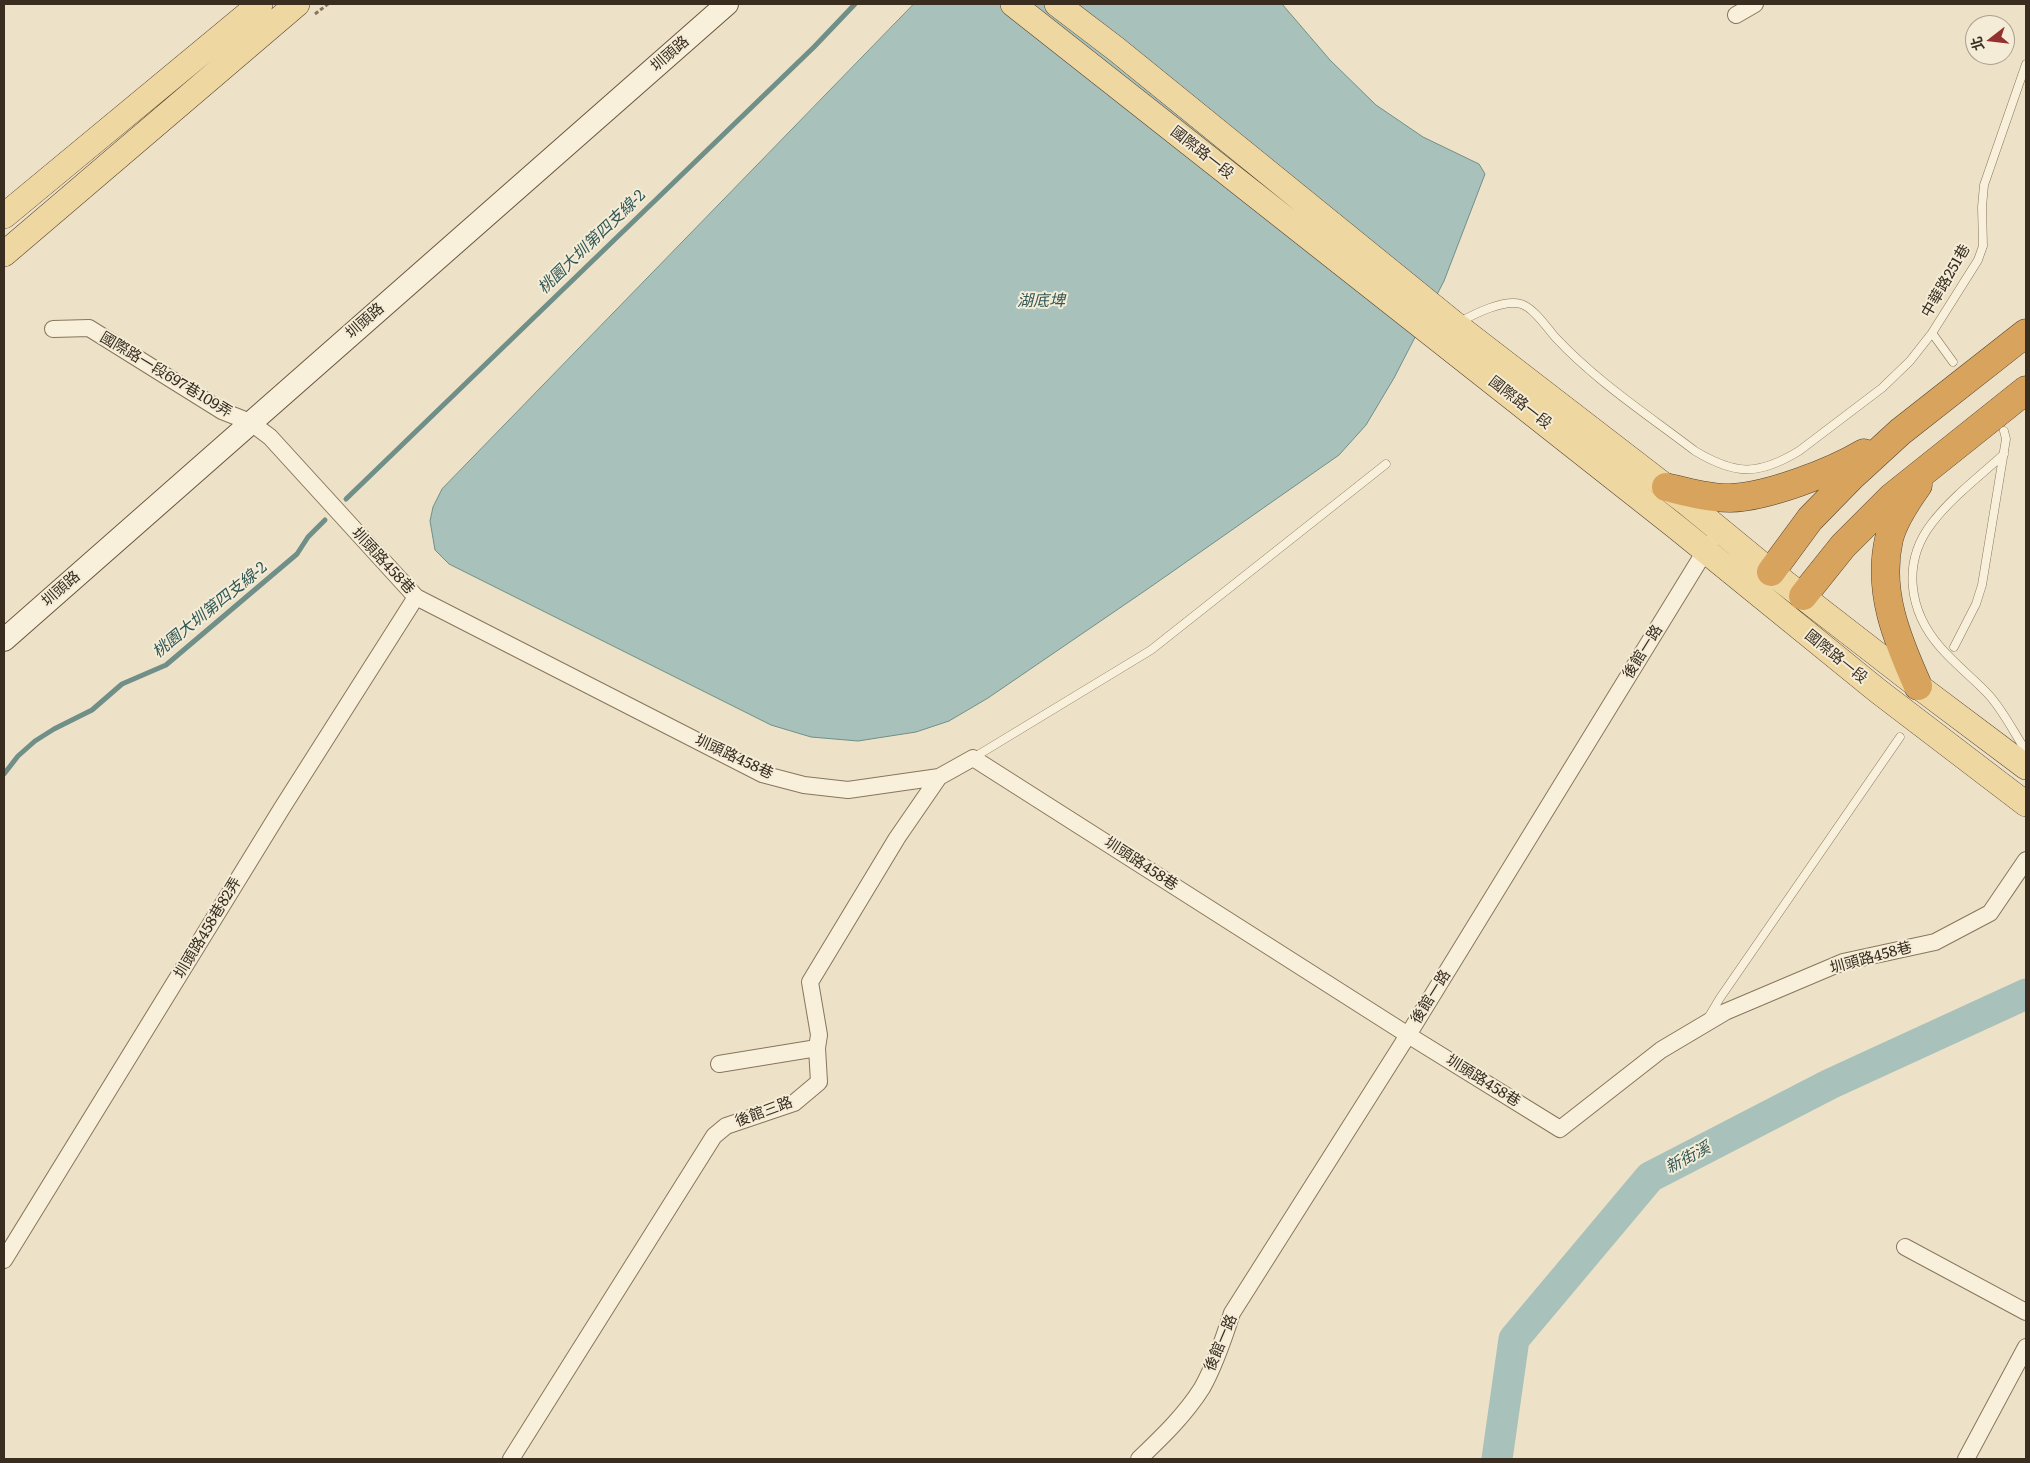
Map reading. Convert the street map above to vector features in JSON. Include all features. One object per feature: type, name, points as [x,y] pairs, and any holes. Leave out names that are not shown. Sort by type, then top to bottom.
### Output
[{"type":"highway","points":[[1771,572],[1810,519],[1964,368],[2026,333]]},
{"type":"highway","points":[[1803,596],[1843,546],[1892,497],[1928,469],[2002,420],[2026,390]]},
{"type":"highway","points":[[1666,487],[1700,495],[1731,498],[1758,493],[1816,476],[1849,462],[1900,432]]},
{"type":"highway","points":[[1918,686],[1899,643],[1887,602],[1885,572],[1889,537],[1907,502],[1928,469]]},
{"type":"main road","points":[[4,216],[260,4]]},
{"type":"main road","points":[[4,254],[297,4]]},
{"type":"main road","name":"國際路一段","points":[[1013,4],[1706,550],[1878,691],[2026,804]]},
{"type":"main road","name":"國際路一段","points":[[1057,4],[1116,49],[1456,325],[1719,528],[1771,572],[1918,686],[2026,766]]},
{"type":"main road","points":[[1771,572],[1776,608],[1803,596]]},
{"type":"street","name":"圳頭路","points":[[4,640],[727,4]]},
{"type":"street","points":[[1736,15],[1755,4]]},
{"type":"street","name":"國際路一段697巷109弄","points":[[53,329],[89,328],[222,411],[250,422]]},
{"type":"street","name":"圳頭路458巷","points":[[250,422],[270,437],[416,597],[762,774],[804,785],[848,790],[939,777],[974,758],[1408,1035],[1560,1129],[1661,1050],[1725,1012],[1843,962],[1935,942],[1990,913],[2026,860]]},
{"type":"street","name":"後館一路","points":[[1139,1459],[1171,1428],[1202,1388],[1222,1346],[1232,1313],[1408,1035],[1719,528]]},
{"type":"street","name":"圳頭路458巷82弄","points":[[4,1260],[276,816],[416,597]]},
{"type":"street","name":"後館三路","points":[[512,1459],[714,1136],[726,1126],[794,1104],[819,1082],[816,1048],[819,1035],[810,982],[898,838],[939,777]]},
{"type":"street","points":[[719,1064],[816,1048]]},
{"type":"street","points":[[1905,1247],[2026,1312]]},
{"type":"street","points":[[1966,1459],[2026,1347]]},
{"type":"lane","name":"中華路251巷","points":[[1964,368],[1932,334],[1978,260],[1983,246],[1982,207],[1984,185],[2026,64]]},
{"type":"lane","points":[[1456,325],[1474,314],[1509,303],[1521,304],[1531,311],[1568,351],[1588,369],[1695,451],[1729,468],[1746,470],[1782,462],[1799,451],[1898,374],[1932,334]]},
{"type":"lane","points":[[1954,647],[1976,604],[1982,585],[2006,439],[2002,420]]},
{"type":"lane","points":[[2004,454],[1944,509],[1932,524],[1922,539],[1914,560],[1912,579],[1914,603],[1925,626],[1941,648],[1989,696],[2026,751]]},
{"type":"lane","points":[[974,758],[1151,650],[1386,464]]},
{"type":"lane","points":[[1705,1024],[1720,998],[1900,737]]},
{"type":"water","name":"湖底埤","points":[[914,4],[1282,4],[1330,60],[1376,105],[1423,137],[1479,164],[1485,174],[1444,281],[1394,378],[1366,425],[1339,455],[988,698],[949,721],[916,732],[858,741],[811,737],[771,725],[449,564],[435,550],[430,521],[433,507],[442,489]]},
{"type":"waterway","name":"桃園大圳第四支線-2","points":[[346,499],[814,47],[855,4]]},
{"type":"waterway","name":"桃園大圳第四支線-2","points":[[4,774],[18,756],[35,741],[92,710],[122,684],[166,665],[297,554],[308,537],[325,520]]},
{"type":"waterway","name":"新街溪","points":[[1497,1459],[1514,1339],[1650,1177],[1830,1084],[2026,994]]}]
